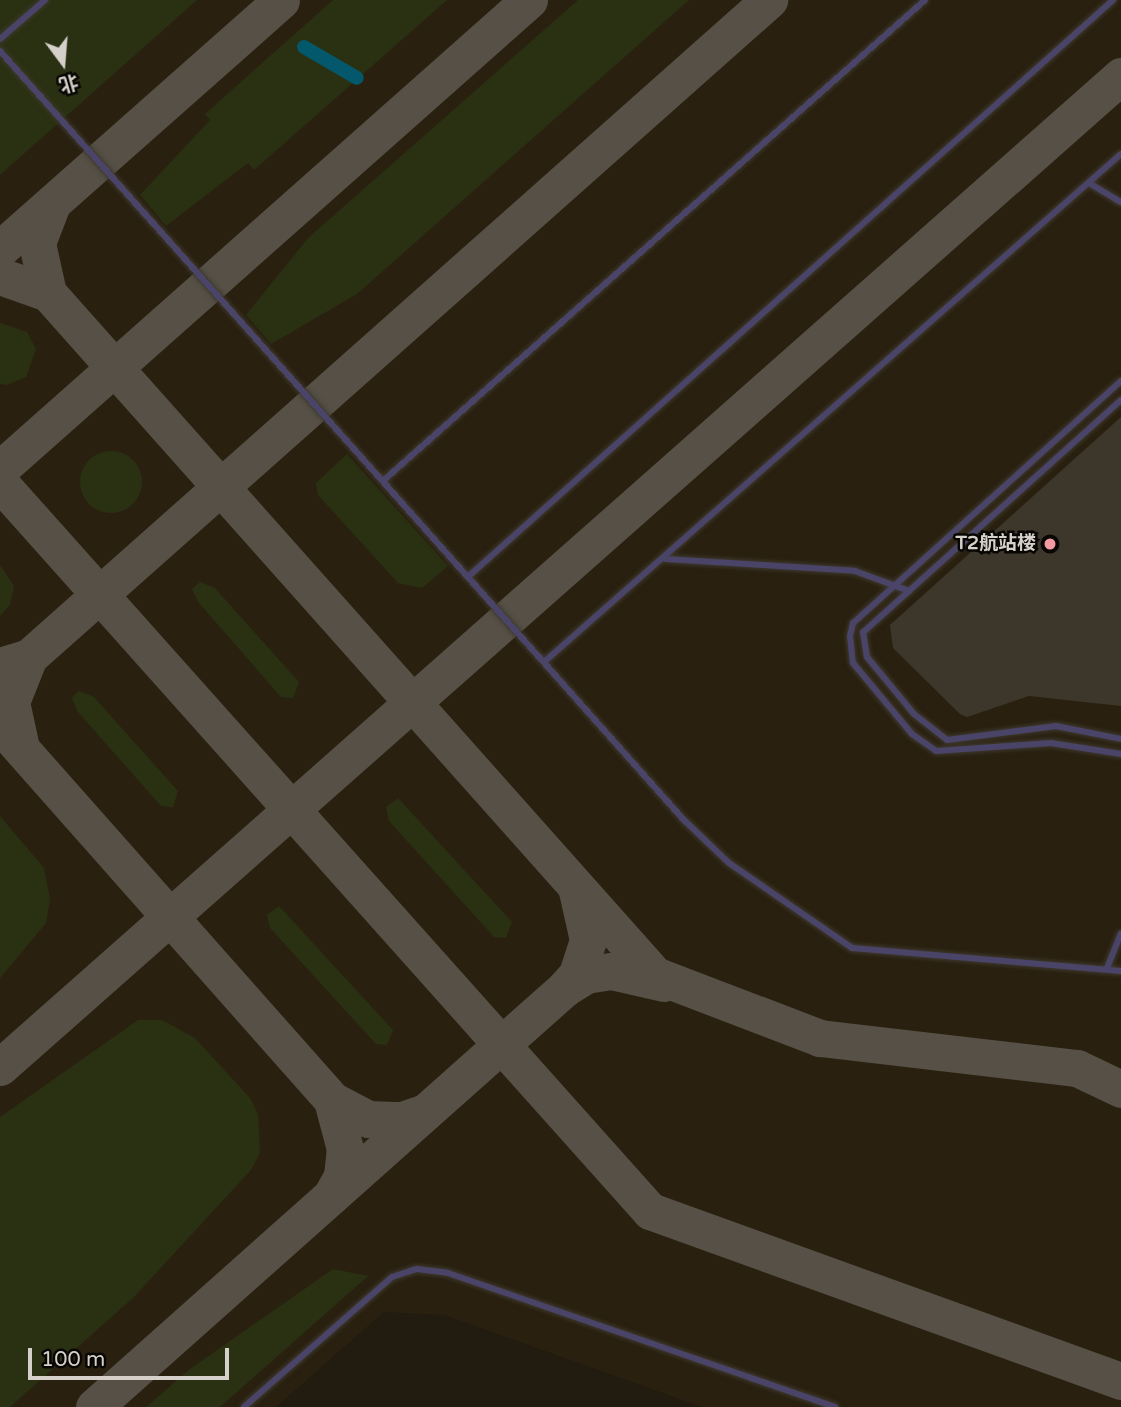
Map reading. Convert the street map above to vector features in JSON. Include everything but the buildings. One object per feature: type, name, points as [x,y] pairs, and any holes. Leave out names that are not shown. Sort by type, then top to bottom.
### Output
[{"type":"lane","points":[[0,39],[45,0]]},
{"type":"lane","points":[[384,480],[925,0]]},
{"type":"lane","points":[[470,575],[1113,0]]},
{"type":"lane","points":[[0,51],[470,575],[707,844],[839,942],[872,952],[1121,971]]},
{"type":"lane","points":[[544,662],[666,559],[1121,154]]},
{"type":"lane","points":[[1089,183],[1121,202]]},
{"type":"lane","points":[[1121,381],[853,623],[850,636],[853,663],[912,734],[936,751],[954,753],[1051,743],[1121,754]]},
{"type":"lane","points":[[1121,400],[863,632],[867,657],[915,714],[947,740],[1056,726],[1121,739]]},
{"type":"lane","points":[[666,559],[855,571],[897,583],[909,590]]},
{"type":"lane","points":[[1107,968],[1121,934]]},
{"type":"lane","points":[[244,1407],[392,1277],[417,1269],[448,1273],[835,1407]]},
{"type":"shaded area","points":[[0,0],[1121,0],[1121,1407],[702,1407],[444,1315],[384,1312],[276,1407],[0,1407]]},
{"type":"green space","points":[[0,0],[197,0],[0,175]]},
{"type":"green space","points":[[333,0],[447,0],[254,170],[248,163],[166,226],[140,195],[210,120],[205,114]]},
{"type":"green space","points":[[578,0],[689,0],[357,294],[271,344],[246,315],[308,238]]},
{"type":"green space","points":[[0,323],[27,332],[36,349],[26,377],[7,385],[0,384]]},
{"type":"green space","points":[[111,451],[123,453],[133,460],[140,470],[140,494],[133,504],[123,511],[111,513],[99,511],[89,504],[82,494],[80,482],[82,470],[89,460],[99,453]]},
{"type":"green space","points":[[347,454],[448,566],[422,588],[398,583],[318,495],[316,483]]},
{"type":"green space","points":[[0,565],[14,586],[10,605],[0,616]]},
{"type":"green space","points":[[200,582],[215,588],[299,682],[293,698],[281,697],[199,603],[192,589]]},
{"type":"green space","points":[[79,691],[94,697],[178,791],[173,807],[161,806],[78,712],[72,698]]},
{"type":"green space","points":[[398,798],[512,922],[506,938],[494,937],[389,821],[386,807]]},
{"type":"green space","points":[[0,816],[44,868],[50,899],[46,923],[0,978]]},
{"type":"green space","points":[[279,906],[393,1030],[387,1045],[376,1044],[270,928],[267,915]]},
{"type":"green space","points":[[138,1020],[162,1020],[195,1038],[250,1098],[258,1114],[260,1153],[251,1170],[133,1298],[10,1407],[0,1407],[0,1117]]},
{"type":"green space","points":[[333,1269],[368,1276],[220,1407],[146,1407],[190,1369]]},
{"type":"waterway","points":[[304,47],[357,78]]},
{"type":"taxiway","points":[[0,249],[281,0]]},
{"type":"taxiway","points":[[0,469],[529,0]]},
{"type":"taxiway","points":[[29,657],[769,0]]},
{"type":"taxiway","points":[[0,1067],[1121,76]]},
{"type":"taxiway","points":[[0,276],[48,293],[37,243],[52,204]]},
{"type":"taxiway","points":[[48,293],[655,975],[820,1038],[1077,1068],[1121,1089]]},
{"type":"taxiway","points":[[0,483],[650,1211],[1121,1381]]},
{"type":"taxiway","points":[[0,666],[29,657],[11,702],[21,748]]},
{"type":"taxiway","points":[[0,725],[332,1100]]},
{"type":"taxiway","points":[[94,1407],[565,988],[577,974],[588,940],[577,891]]},
{"type":"taxiway","points":[[565,988],[586,975],[611,971],[664,983]]},
{"type":"taxiway","points":[[331,1196],[342,1176],[345,1149],[332,1100],[368,1119],[402,1120],[425,1112]]},
{"type":"place","name":"T2航站楼","points":[[1050,544]]}]
